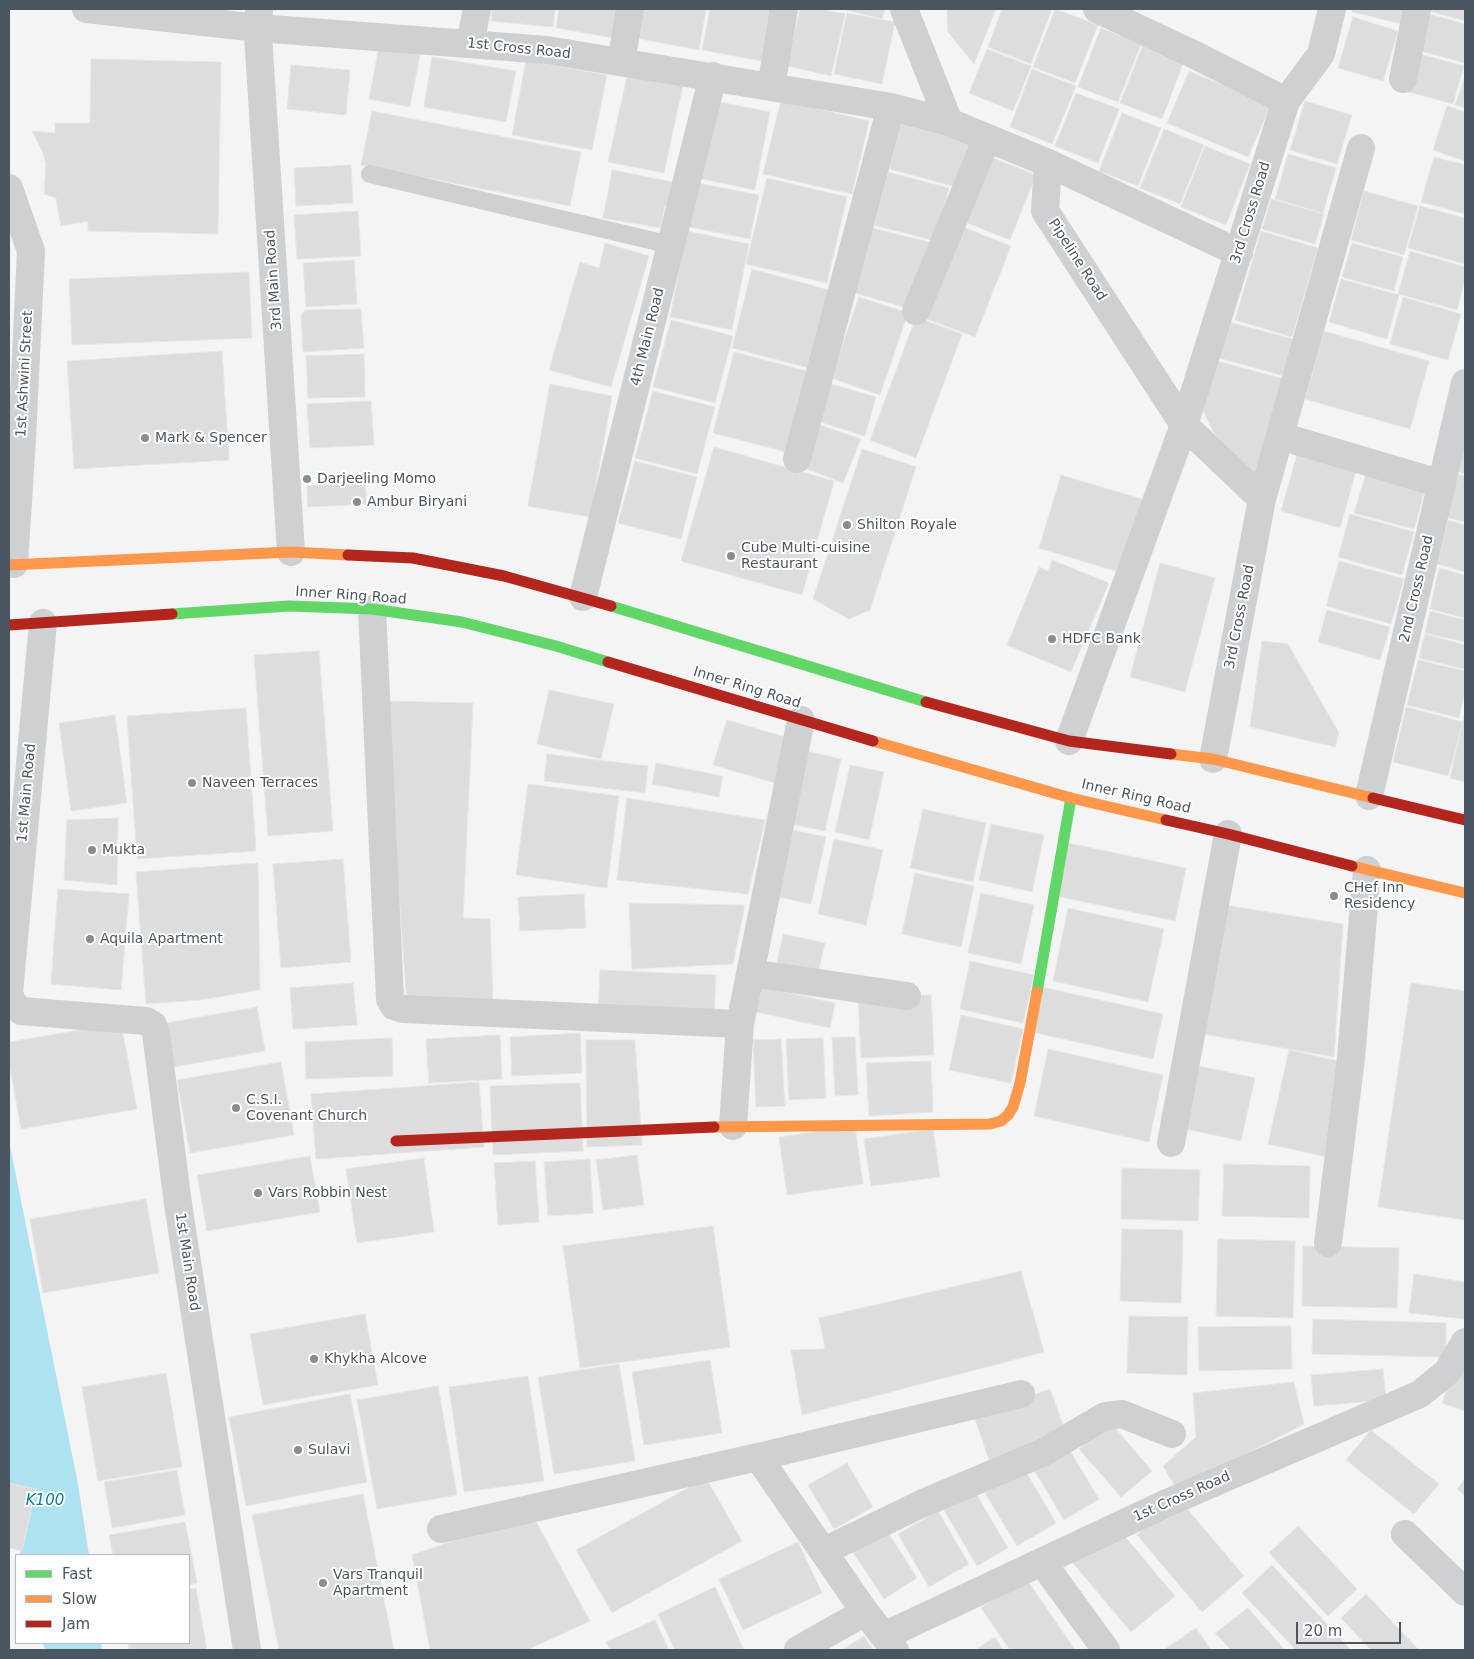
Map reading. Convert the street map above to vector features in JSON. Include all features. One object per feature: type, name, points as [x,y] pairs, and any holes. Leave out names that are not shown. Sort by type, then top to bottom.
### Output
[{"type":"main road","points":[[11,564],[291,552],[413,558],[504,576],[583,597],[928,703],[1069,741],[1213,759],[1465,820]]},
{"type":"main road","name":"Inner Ring Road","points":[[9,625],[289,606],[372,609],[462,622],[537,641],[1071,798],[1465,892]]},
{"type":"main road","points":[[396,1141],[733,1126],[990,1124],[1001,1121],[1013,1107],[1022,1074],[1071,798]]},
{"type":"street","name":"1st Cross Road","points":[[86,9],[259,18],[470,44],[548,50],[891,107],[948,122]]},
{"type":"street","points":[[470,44],[477,9]]},
{"type":"street","points":[[621,62],[630,9]]},
{"type":"street","points":[[771,87],[784,9]]},
{"type":"street","points":[[904,9],[948,122],[1048,163],[1239,253]]},
{"type":"street","points":[[1097,9],[1195,55],[1286,101]]},
{"type":"street","name":"3rd Cross Road","points":[[1069,741],[1184,425],[1286,101],[1321,54],[1332,9]]},
{"type":"street","points":[[1403,79],[1417,9]]},
{"type":"street","name":"3rd Main Road","points":[[259,18],[291,552]]},
{"type":"street","name":"4th Main Road","points":[[583,597],[713,76]]},
{"type":"street","points":[[797,460],[891,107]]},
{"type":"street","points":[[916,311],[987,138]]},
{"type":"street","name":"3rd Cross Road","points":[[1213,759],[1262,499],[1361,148]]},
{"type":"street","name":"Pipeline Road","points":[[1048,163],[1045,211],[1184,425],[1262,499]]},
{"type":"street","name":"1st Ashwini Street","points":[[9,188],[31,251],[22,439],[11,564]]},
{"type":"street","name":"2nd Cross Road","points":[[1369,796],[1465,382]]},
{"type":"street","points":[[1280,436],[1442,484]]},
{"type":"street","points":[[372,609],[390,999],[394,1006],[403,1010],[740,1024]]},
{"type":"street","name":"1st Main Road","points":[[43,623],[9,994],[13,1003],[21,1011],[146,1021],[153,1025],[156,1034],[178,1204],[247,1650]]},
{"type":"street","points":[[733,1126],[740,1024],[801,720]]},
{"type":"street","points":[[1172,1142],[1228,834]]},
{"type":"street","points":[[1328,1243],[1351,1058],[1367,870]]},
{"type":"street","points":[[751,973],[907,996]]},
{"type":"street","name":"1st Cross Road","points":[[890,1643],[1042,1562],[1167,1503],[1420,1394],[1447,1372],[1465,1342]]},
{"type":"street","points":[[441,1529],[758,1457],[1021,1394]]},
{"type":"street","points":[[824,1551],[921,1504],[1042,1453],[1105,1416],[1122,1414],[1172,1434]]},
{"type":"street","points":[[758,1457],[865,1612],[890,1643]]},
{"type":"street","points":[[1405,1534],[1465,1592]]},
{"type":"street","points":[[1042,1562],[1106,1650]]},
{"type":"street","points":[[798,1650],[865,1612]]},
{"type":"lane","points":[[370,174],[671,244]]},
{"type":"water","name":"K100","points":[[9,1141],[78,1484],[89,1554],[21,1554],[9,1504]]},
{"type":"water","points":[[43,1644],[101,1644],[102,1650],[45,1650]]},
{"type":"building","points":[[492,9],[555,9],[553,27],[491,21]]},
{"type":"building","points":[[559,9],[619,9],[614,38],[556,28]]},
{"type":"building","points":[[641,9],[706,9],[699,50],[636,38]]},
{"type":"building","points":[[710,9],[771,9],[762,61],[702,50]]},
{"type":"building","points":[[800,9],[821,9],[845,14],[831,76],[787,66]]},
{"type":"building","points":[[842,9],[885,9],[882,19]]},
{"type":"building","points":[[948,9],[996,9],[974,64],[948,32]]},
{"type":"building","points":[[1002,9],[1052,9],[1031,64],[988,47]]},
{"type":"building","points":[[1055,9],[1098,25],[1075,83],[1033,67]]},
{"type":"building","points":[[1352,9],[1406,9],[1402,24],[1352,12]]},
{"type":"building","points":[[1429,9],[1465,9],[1465,21],[1428,11]]},
{"type":"building","points":[[847,13],[895,22],[882,84],[834,74]]},
{"type":"building","points":[[1430,14],[1465,24],[1465,63],[1420,51]]},
{"type":"building","points":[[1353,17],[1398,31],[1383,81],[1338,68]]},
{"type":"building","points":[[1101,28],[1141,44],[1118,102],[1078,87]]},
{"type":"building","points":[[1143,45],[1184,61],[1162,119],[1120,103]]},
{"type":"building","points":[[379,47],[420,55],[410,107],[369,99]]},
{"type":"building","points":[[987,49],[1031,66],[1013,111],[969,93]]},
{"type":"building","points":[[1416,53],[1464,66],[1453,104],[1405,91]]},
{"type":"building","points":[[432,57],[516,71],[506,122],[424,107]]},
{"type":"building","points":[[91,59],[221,62],[218,234],[88,231],[88,221],[61,226],[56,198],[44,194],[46,164],[43,153],[32,131],[55,133],[55,123],[90,123]]},
{"type":"building","points":[[526,60],[607,75],[592,150],[512,135]]},
{"type":"building","points":[[291,65],[350,70],[346,115],[287,109]]},
{"type":"building","points":[[1032,69],[1076,86],[1052,144],[1010,127]]},
{"type":"building","points":[[1189,71],[1271,105],[1248,157],[1167,123]]},
{"type":"building","points":[[628,72],[683,85],[664,173],[608,162]]},
{"type":"building","points":[[1465,76],[1465,108],[1455,105]]},
{"type":"building","points":[[1076,93],[1119,109],[1098,163],[1055,146]]},
{"type":"building","points":[[781,100],[869,121],[852,194],[763,174]]},
{"type":"building","points":[[714,101],[770,112],[755,190],[698,178]]},
{"type":"building","points":[[1305,101],[1352,115],[1337,164],[1290,150]]},
{"type":"building","points":[[1447,106],[1465,112],[1465,161],[1433,150]]},
{"type":"building","points":[[372,111],[581,152],[570,206],[361,165]]},
{"type":"building","points":[[1122,113],[1161,128],[1138,186],[1099,171]]},
{"type":"building","points":[[901,122],[973,142],[960,188],[889,169]]},
{"type":"building","points":[[1164,129],[1204,145],[1180,204],[1140,188]]},
{"type":"building","points":[[1205,146],[1250,164],[1226,225],[1181,207]]},
{"type":"building","points":[[1288,154],[1336,168],[1323,213],[1275,199]]},
{"type":"building","points":[[986,155],[1036,175],[1010,240],[960,220]]},
{"type":"building","points":[[1434,157],[1465,165],[1465,214],[1421,202]]},
{"type":"building","points":[[351,165],[353,203],[296,206],[294,168]]},
{"type":"building","points":[[612,170],[673,182],[668,206],[665,205],[660,228],[603,218]]},
{"type":"building","points":[[888,172],[949,188],[935,241],[874,225]]},
{"type":"building","points":[[767,178],[847,197],[827,283],[746,264]]},
{"type":"building","points":[[698,183],[759,195],[750,239],[689,227]]},
{"type":"building","points":[[1364,191],[1418,206],[1404,255],[1351,240]]},
{"type":"building","points":[[1271,199],[1324,214],[1315,244],[1262,229]]},
{"type":"building","points":[[1420,206],[1465,218],[1465,264],[1408,248]]},
{"type":"building","points":[[358,211],[361,256],[297,259],[294,215]]},
{"type":"building","points":[[958,225],[1011,246],[975,337],[922,317]]},
{"type":"building","points":[[872,228],[933,243],[914,310],[855,293]]},
{"type":"building","points":[[687,231],[749,244],[732,330],[670,317]]},
{"type":"building","points":[[1261,231],[1318,248],[1292,337],[1235,320]]},
{"type":"building","points":[[605,243],[649,256],[611,387],[549,370],[580,262],[599,268]]},
{"type":"building","points":[[1352,243],[1403,257],[1394,291],[1342,277]]},
{"type":"building","points":[[1410,251],[1465,267],[1465,279],[1457,310],[1398,294]]},
{"type":"building","points":[[354,260],[357,304],[306,307],[303,263]]},
{"type":"building","points":[[752,269],[833,291],[813,369],[732,348]]},
{"type":"building","points":[[249,272],[252,338],[72,345],[69,279]]},
{"type":"building","points":[[1341,279],[1399,295],[1387,339],[1329,322]]},
{"type":"building","points":[[859,297],[908,313],[880,395],[831,378]]},
{"type":"building","points":[[1403,297],[1461,314],[1448,360],[1390,344]]},
{"type":"building","points":[[361,309],[364,348],[303,352],[301,316],[305,310]]},
{"type":"building","points":[[916,317],[962,334],[916,458],[870,440]]},
{"type":"building","points":[[671,320],[733,336],[715,403],[653,387]]},
{"type":"building","points":[[1229,322],[1293,339],[1284,376],[1219,358]]},
{"type":"building","points":[[1324,331],[1429,361],[1410,429],[1305,399]]},
{"type":"building","points":[[222,351],[229,460],[74,469],[67,361]]},
{"type":"building","points":[[734,352],[807,371],[786,452],[713,433]]},
{"type":"building","points":[[364,354],[365,397],[308,398],[306,356]]},
{"type":"building","points":[[1217,361],[1288,380],[1259,489],[1217,439],[1202,409]]},
{"type":"building","points":[[550,384],[612,396],[590,517],[528,506]]},
{"type":"building","points":[[831,384],[876,397],[865,436],[820,422]]},
{"type":"building","points":[[653,391],[715,407],[697,474],[635,458]]},
{"type":"building","points":[[371,401],[374,445],[310,448],[307,404]]},
{"type":"building","points":[[820,425],[861,439],[843,483],[807,469]]},
{"type":"building","points":[[1465,435],[1465,474],[1456,471]]},
{"type":"building","points":[[714,447],[834,481],[802,595],[681,561]]},
{"type":"building","points":[[862,449],[916,467],[870,610],[849,619],[813,599]]},
{"type":"building","points":[[1298,451],[1357,468],[1340,528],[1281,511]]},
{"type":"building","points":[[635,461],[697,477],[681,539],[618,523]]},
{"type":"building","points":[[1367,470],[1426,486],[1414,529],[1354,513]]},
{"type":"building","points":[[1457,474],[1465,476],[1465,522],[1446,517]]},
{"type":"building","points":[[1061,475],[1145,500],[1122,573],[1039,548]]},
{"type":"building","points":[[365,482],[367,504],[308,507],[307,486]]},
{"type":"building","points":[[1350,514],[1414,532],[1402,575],[1338,557]]},
{"type":"building","points":[[1448,520],[1465,525],[1465,572],[1437,564]]},
{"type":"building","points":[[1052,560],[1109,583],[1071,672],[1007,645],[1039,567],[1048,571]]},
{"type":"building","points":[[1339,561],[1404,579],[1391,624],[1326,606]]},
{"type":"building","points":[[1160,563],[1215,578],[1185,692],[1130,677]]},
{"type":"building","points":[[1439,568],[1465,575],[1465,618],[1430,609]]},
{"type":"building","points":[[1327,610],[1390,627],[1380,660],[1318,642]]},
{"type":"building","points":[[1430,611],[1465,620],[1465,642],[1425,633]]},
{"type":"building","points":[[1425,634],[1465,645],[1465,669],[1419,658]]},
{"type":"building","points":[[1262,641],[1288,644],[1339,733],[1335,747],[1250,727]]},
{"type":"building","points":[[319,651],[333,831],[268,836],[254,655]]},
{"type":"building","points":[[1418,660],[1465,671],[1465,691],[1459,718],[1407,705]]},
{"type":"building","points":[[549,690],[614,704],[601,759],[537,744]]},
{"type":"building","points":[[385,701],[473,703],[463,918],[490,919],[493,1001],[407,1004]]},
{"type":"building","points":[[1406,707],[1463,722],[1448,776],[1393,762]]},
{"type":"building","name":"Naveen Terraces","points":[[246,708],[256,851],[137,859],[127,716]]},
{"type":"building","points":[[1465,711],[1465,782],[1450,778]]},
{"type":"building","points":[[115,715],[127,803],[71,811],[59,723]]},
{"type":"building","points":[[727,720],[789,738],[775,783],[713,765]]},
{"type":"building","points":[[807,751],[841,759],[825,831],[791,824]]},
{"type":"building","points":[[547,754],[648,766],[645,793],[544,781]]},
{"type":"building","points":[[656,763],[723,776],[719,797],[652,784]]},
{"type":"building","points":[[850,765],[884,772],[869,840],[835,832]]},
{"type":"building","points":[[528,784],[619,796],[607,888],[516,875]]},
{"type":"building","points":[[627,798],[765,820],[748,894],[617,880]]},
{"type":"building","points":[[923,809],[986,823],[973,882],[910,868]]},
{"type":"building","name":"Mukta","points":[[118,818],[117,885],[64,880],[67,820]]},
{"type":"building","points":[[991,824],[1044,835],[1032,892],[979,880]]},
{"type":"building","points":[[793,830],[826,837],[811,904],[779,897]]},
{"type":"building","points":[[834,839],[883,850],[866,925],[818,914]]},
{"type":"building","points":[[1068,843],[1186,868],[1175,921],[1056,896]]},
{"type":"building","points":[[343,859],[351,962],[281,968],[273,864]]},
{"type":"building","points":[[258,863],[260,990],[200,1000],[146,1004],[136,872]]},
{"type":"building","points":[[915,873],[974,886],[961,947],[902,934]]},
{"type":"building","name":"Aquila Apartment","points":[[58,889],[129,894],[121,990],[51,984]]},
{"type":"building","points":[[981,893],[1034,905],[1021,964],[968,953]]},
{"type":"building","points":[[584,894],[586,928],[520,931],[518,897]]},
{"type":"building","points":[[629,903],[745,905],[733,964],[632,969]]},
{"type":"building","points":[[1218,904],[1343,924],[1334,1057],[1203,1034]]},
{"type":"building","points":[[1068,908],[1164,929],[1148,1002],[1053,981]]},
{"type":"building","points":[[783,934],[825,943],[816,982],[775,973]]},
{"type":"building","points":[[970,961],[1034,975],[1023,1023],[960,1009]]},
{"type":"building","points":[[600,970],[716,975],[714,1018],[598,1013]]},
{"type":"building","points":[[353,983],[357,1025],[293,1029],[290,988]]},
{"type":"building","points":[[1411,983],[1465,991],[1465,1220],[1378,1207]]},
{"type":"building","points":[[753,985],[835,1003],[830,1028],[747,1010]]},
{"type":"building","points":[[1042,987],[1163,1014],[1153,1059],[1032,1032]]},
{"type":"building","points":[[931,995],[934,1055],[861,1058],[858,998]]},
{"type":"building","points":[[257,1007],[265,1051],[173,1067],[166,1023]]},
{"type":"building","points":[[961,1015],[1023,1029],[1011,1083],[949,1070]]},
{"type":"building","points":[[121,1023],[137,1109],[21,1129],[9,1062],[9,1042]]},
{"type":"building","points":[[580,1033],[582,1073],[512,1076],[510,1037]]},
{"type":"building","points":[[500,1035],[502,1079],[429,1083],[426,1039]]},
{"type":"building","points":[[832,1037],[855,1037],[858,1095],[835,1096]]},
{"type":"building","points":[[392,1038],[393,1076],[306,1079],[305,1042]]},
{"type":"building","points":[[823,1038],[826,1098],[789,1100],[786,1039]]},
{"type":"building","points":[[781,1039],[785,1106],[756,1107],[753,1040]]},
{"type":"building","points":[[586,1040],[635,1040],[642,1145],[587,1147]]},
{"type":"building","points":[[1048,1049],[1163,1075],[1149,1142],[1034,1116]]},
{"type":"building","points":[[1289,1050],[1348,1063],[1327,1157],[1268,1144]]},
{"type":"building","points":[[931,1061],[933,1112],[869,1116],[866,1063]]},
{"type":"building","name":"C.S.I. Covenant Church","points":[[281,1062],[294,1135],[190,1153],[177,1080]]},
{"type":"building","points":[[1195,1065],[1255,1078],[1241,1141],[1181,1128]]},
{"type":"building","points":[[479,1082],[484,1147],[316,1159],[311,1094]]},
{"type":"building","points":[[580,1083],[583,1151],[493,1155],[490,1086]]},
{"type":"building","points":[[855,1126],[863,1184],[787,1195],[779,1137]]},
{"type":"building","points":[[933,1129],[940,1177],[871,1186],[864,1139]]},
{"type":"building","points":[[637,1155],[644,1205],[603,1210],[596,1160]]},
{"type":"building","name":"Vars Robbin Nest","points":[[310,1156],[320,1212],[207,1231],[197,1175]]},
{"type":"building","points":[[424,1158],[434,1232],[357,1243],[346,1169]]},
{"type":"building","points":[[590,1159],[593,1213],[548,1216],[544,1162]]},
{"type":"building","points":[[535,1161],[539,1222],[498,1225],[494,1163]]},
{"type":"building","points":[[1224,1164],[1310,1166],[1309,1218],[1222,1216]]},
{"type":"building","points":[[1122,1168],[1200,1170],[1198,1221],[1121,1219]]},
{"type":"building","points":[[146,1199],[159,1273],[43,1293],[30,1219]]},
{"type":"building","points":[[713,1226],[730,1347],[580,1368],[563,1246]]},
{"type":"building","points":[[1122,1229],[1183,1230],[1181,1303],[1120,1301]]},
{"type":"building","points":[[1218,1239],[1295,1241],[1293,1318],[1216,1316]]},
{"type":"building","points":[[1303,1246],[1399,1248],[1397,1308],[1302,1306]]},
{"type":"building","points":[[1021,1271],[1044,1352],[802,1415],[791,1350],[825,1349],[819,1318]]},
{"type":"building","points":[[1414,1274],[1465,1282],[1465,1319],[1409,1313]]},
{"type":"building","name":"Khykha Alcove","points":[[365,1314],[378,1385],[263,1405],[250,1334]]},
{"type":"building","points":[[1129,1316],[1188,1317],[1187,1375],[1127,1373]]},
{"type":"building","points":[[1313,1319],[1446,1323],[1446,1357],[1312,1354]]},
{"type":"building","points":[[1291,1326],[1292,1369],[1199,1371],[1198,1327]]},
{"type":"building","points":[[1461,1349],[1465,1350],[1465,1411],[1442,1403]]},
{"type":"building","points":[[710,1360],[722,1433],[644,1445],[632,1372]]},
{"type":"building","points":[[619,1364],[635,1461],[554,1474],[538,1377]]},
{"type":"building","points":[[1383,1369],[1386,1400],[1314,1406],[1311,1375]]},
{"type":"building","points":[[166,1373],[182,1467],[98,1481],[82,1387]]},
{"type":"building","points":[[528,1376],[544,1481],[464,1492],[449,1387]]},
{"type":"building","points":[[1294,1382],[1304,1424],[1177,1490],[1163,1466],[1196,1437],[1193,1393]]},
{"type":"building","points":[[438,1386],[457,1495],[377,1509],[357,1400]]},
{"type":"building","points":[[1050,1389],[1066,1433],[989,1460],[974,1416]]},
{"type":"building","name":"Sulavi","points":[[350,1394],[367,1482],[246,1506],[229,1417]]},
{"type":"building","points":[[1110,1422],[1152,1471],[1121,1497],[1079,1449]]},
{"type":"building","points":[[1371,1430],[1439,1484],[1414,1514],[1346,1460]]},
{"type":"building","points":[[1069,1449],[1099,1499],[1064,1520],[1034,1470]]},
{"type":"building","points":[[847,1463],[873,1507],[834,1529],[808,1485]]},
{"type":"building","points":[[177,1470],[185,1515],[112,1528],[104,1482]]},
{"type":"building","points":[[1025,1470],[1056,1523],[1017,1546],[985,1493]]},
{"type":"building","points":[[706,1478],[742,1541],[612,1613],[576,1550]]},
{"type":"building","points":[[1465,1479],[1465,1496],[1457,1489]]},
{"type":"building","points":[[9,1483],[36,1489],[22,1551],[9,1548]]},
{"type":"building","points":[[975,1492],[1008,1548],[977,1566],[944,1510]]},
{"type":"building","name":"Vars Tranquil Apartment","points":[[363,1494],[394,1650],[279,1650],[252,1515]]},
{"type":"building","points":[[1179,1499],[1244,1576],[1202,1612],[1137,1535]]},
{"type":"building","points":[[938,1511],[969,1564],[929,1587],[898,1534]]},
{"type":"building","points":[[532,1514],[590,1621],[527,1650],[430,1650],[412,1555]]},
{"type":"building","points":[[185,1522],[197,1583],[190,1585],[190,1554],[113,1554],[109,1535]]},
{"type":"building","points":[[884,1526],[917,1578],[884,1599],[850,1548]]},
{"type":"building","points":[[1298,1526],[1357,1589],[1328,1616],[1269,1553]]},
{"type":"building","points":[[1117,1527],[1175,1596],[1131,1632],[1073,1563]]},
{"type":"building","points":[[798,1542],[822,1593],[743,1630],[719,1579]]},
{"type":"building","points":[[1272,1565],[1351,1650],[1296,1650],[1242,1593]]},
{"type":"building","points":[[1026,1578],[1075,1650],[1010,1650],[981,1608]]},
{"type":"building","points":[[715,1587],[744,1650],[675,1650],[658,1614]]},
{"type":"building","points":[[196,1588],[207,1650],[129,1650],[128,1644],[190,1644],[190,1589]]},
{"type":"building","points":[[1366,1594],[1419,1650],[1371,1650],[1341,1618]]},
{"type":"building","points":[[1248,1608],[1285,1650],[1231,1650],[1215,1633]]},
{"type":"building","points":[[655,1620],[669,1650],[610,1650],[606,1642]]},
{"type":"building","points":[[1196,1628],[1211,1650],[1165,1649]]},
{"type":"building","points":[[864,1636],[873,1650],[842,1650]]},
{"type":"building","points":[[995,1637],[1003,1650],[975,1650]]},
{"type":"traffic: fast","points":[[172,614],[289,606],[372,609],[462,622],[556,646],[608,662]]},
{"type":"traffic: fast","points":[[611,606],[926,702]]},
{"type":"traffic: fast","points":[[1037,992],[1071,798]]},
{"type":"traffic: slow","points":[[9,565],[291,552],[348,555]]},
{"type":"traffic: slow","points":[[873,741],[1071,798],[1166,820]]},
{"type":"traffic: slow","points":[[1171,754],[1213,759],[1373,798]]},
{"type":"traffic: slow","points":[[1352,866],[1465,893]]},
{"type":"traffic: slow","points":[[714,1127],[990,1124],[1001,1121],[1013,1107],[1020,1083],[1037,992]]},
{"type":"traffic: jam","points":[[348,555],[413,558],[504,576],[611,606]]},
{"type":"traffic: jam","points":[[9,625],[172,614]]},
{"type":"traffic: jam","points":[[608,662],[873,741]]},
{"type":"traffic: jam","points":[[926,702],[1069,741],[1171,754]]},
{"type":"traffic: jam","points":[[1373,798],[1465,820]]},
{"type":"traffic: jam","points":[[1166,820],[1352,866]]},
{"type":"traffic: jam","points":[[396,1141],[714,1127]]},
{"type":"place","name":"Mark & Spencer","points":[[145,438]]},
{"type":"place","name":"Darjeeling Momo","points":[[307,479]]},
{"type":"place","name":"Ambur Biryani","points":[[357,502]]},
{"type":"place","name":"Shilton Royale","points":[[847,525]]},
{"type":"place","name":"Cube Multi-cuisine Restaurant","points":[[731,556]]},
{"type":"place","name":"HDFC Bank","points":[[1052,639]]},
{"type":"place","name":"Naveen Terraces","points":[[192,783]]},
{"type":"place","name":"Mukta","points":[[92,850]]},
{"type":"place","name":"CHef Inn Residency","points":[[1334,896]]},
{"type":"place","name":"Aquila Apartment","points":[[90,939]]},
{"type":"place","name":"C.S.I. Covenant Church","points":[[236,1108]]},
{"type":"place","name":"Vars Robbin Nest","points":[[258,1193]]},
{"type":"place","name":"Khykha Alcove","points":[[314,1359]]},
{"type":"place","name":"Sulavi","points":[[298,1450]]},
{"type":"place","name":"Vars Tranquil Apartment","points":[[323,1583]]}]
